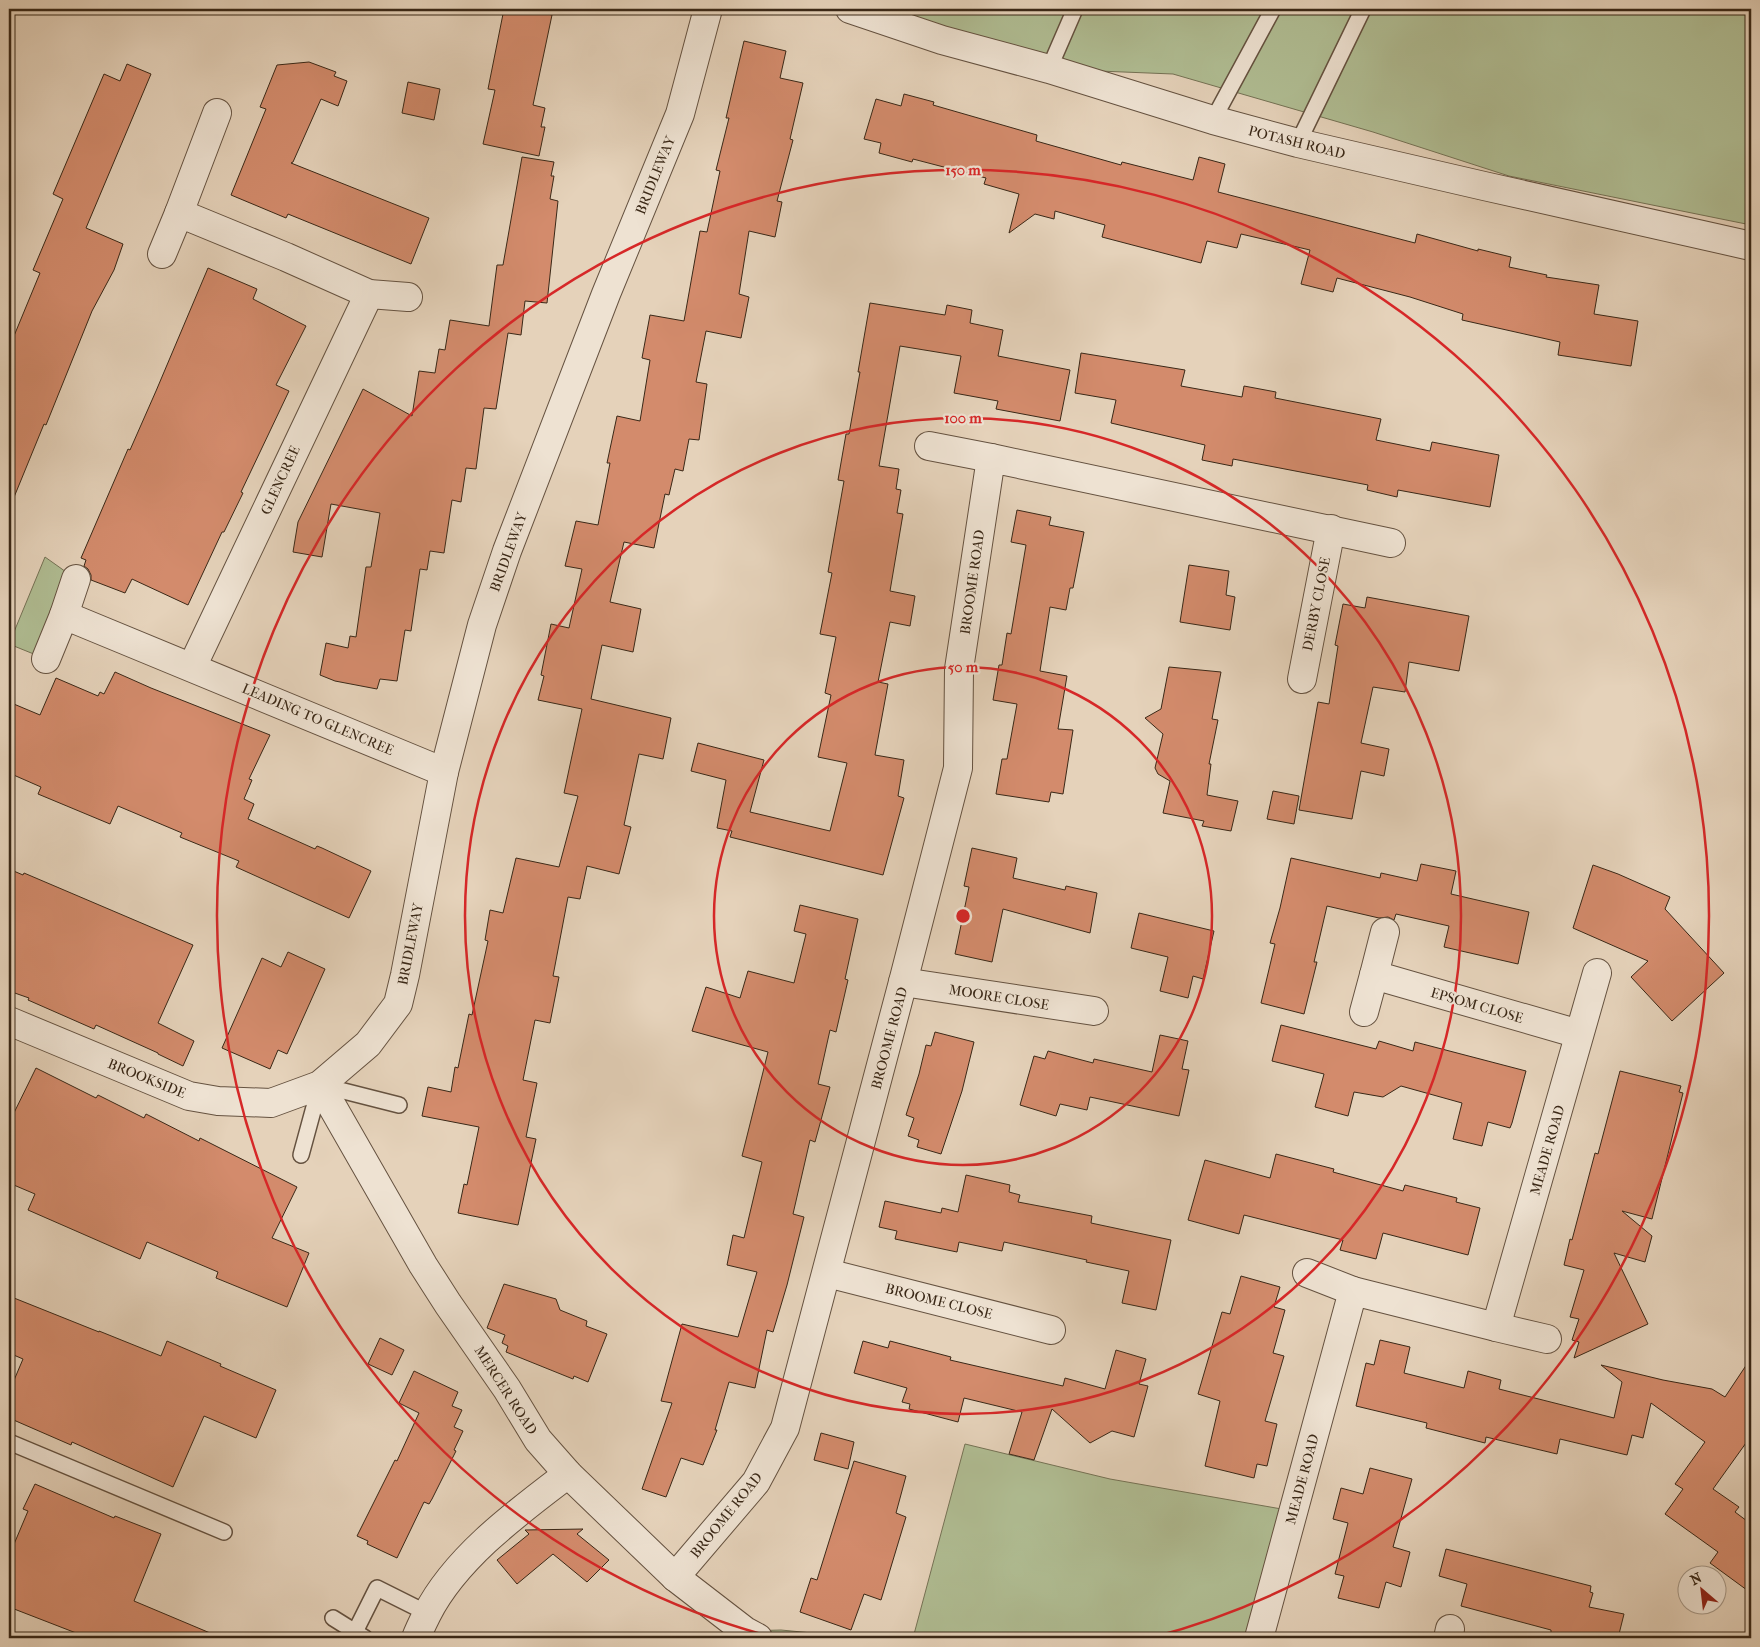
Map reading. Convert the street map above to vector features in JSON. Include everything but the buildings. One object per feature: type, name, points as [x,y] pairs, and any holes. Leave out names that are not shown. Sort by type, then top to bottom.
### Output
[{"type":"street","name":"BRIDLEWAY","points":[[320,1086],[368,1044],[398,1004],[444,772],[482,625],[606,294],[680,114],[708,9]]},
{"type":"street","name":"POTASH ROAD","points":[[850,9],[942,40],[1049,70],[1213,120],[1298,143],[1751,246]]},
{"type":"street","points":[[162,254],[217,113]]},
{"type":"street","points":[[179,213],[286,256],[369,294],[408,297]]},
{"type":"street","name":"GLENCREE","points":[[192,667],[369,294]]},
{"type":"street","points":[[929,446],[1392,542]]},
{"type":"street","name":"BROOME ROAD","points":[[675,1578],[756,1482],[785,1428],[904,982],[958,768],[959,669],[991,458]]},
{"type":"street","name":"DERBY CLOSE","points":[[1302,679],[1330,529]]},
{"type":"street","points":[[46,659],[76,579]]},
{"type":"street","name":"LEADING TO GLENCREE","points":[[64,615],[444,772]]},
{"type":"street","points":[[1364,1012],[1385,932]]},
{"type":"street","name":"MEADE ROAD","points":[[1496,1327],[1597,972]]},
{"type":"street","name":"EPSOM CLOSE","points":[[1374,975],[1579,1034]]},
{"type":"street","name":"MOORE CLOSE","points":[[904,982],[1094,1011]]},
{"type":"street","name":"BROOKSIDE","points":[[9,1021],[189,1096],[218,1101],[271,1103],[320,1086]]},
{"type":"street","name":"MERCER ROAD","points":[[320,1086],[448,1304],[507,1389],[538,1440],[568,1474],[675,1578],[745,1631],[758,1638]]},
{"type":"street","name":"BROOME CLOSE","points":[[827,1273],[1051,1330]]},
{"type":"street","points":[[1307,1273],[1353,1291],[1548,1339]]},
{"type":"street","name":"MEADE ROAD","points":[[1261,1638],[1353,1291]]},
{"type":"street","points":[[416,1638],[427,1613],[449,1580],[488,1537],[568,1474]]},
{"type":"lane","points":[[1049,70],[1075,9]]},
{"type":"lane","points":[[1213,120],[1273,9]]},
{"type":"lane","points":[[1298,143],[1362,9]]},
{"type":"lane","points":[[301,1155],[320,1086],[399,1105]]},
{"type":"lane","points":[[9,1442],[224,1532]]},
{"type":"lane","points":[[333,1618],[360,1635],[377,1588],[427,1613]]},
{"type":"green space","points":[[853,9],[1751,9],[1751,225],[1509,176],[1373,132],[1173,74],[1049,69]]},
{"type":"green space","points":[[45,557],[76,579],[46,659],[9,644]]},
{"type":"green space","points":[[965,1444],[1110,1479],[1293,1511],[1259,1638],[913,1638]]},
{"type":"green space","points":[[781,1630],[864,1638],[758,1638],[745,1631]]}]
